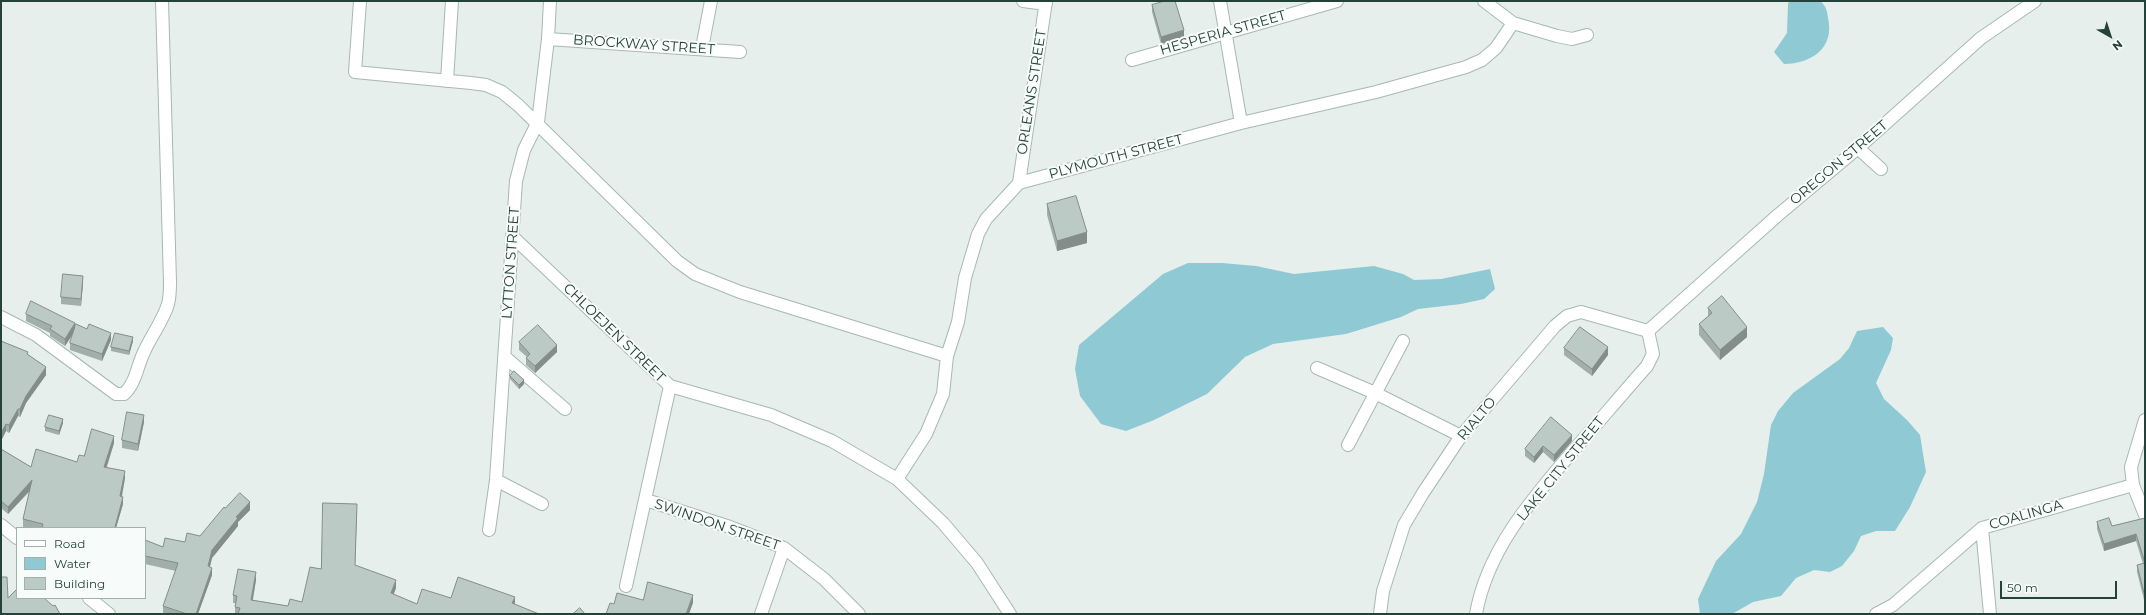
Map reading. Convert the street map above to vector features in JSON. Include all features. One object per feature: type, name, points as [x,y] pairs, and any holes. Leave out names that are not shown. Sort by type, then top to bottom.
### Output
[{"type":"street","points":[[1,317],[36,335],[116,394],[124,394],[130,388],[143,353],[163,318],[168,303],[170,282],[162,1]]},
{"type":"street","points":[[360,1],[355,72],[486,85],[502,92],[538,122],[677,261],[695,274],[740,292],[947,356]]},
{"type":"street","points":[[447,81],[452,1]]},
{"type":"street","name":"LYTTON STREET","points":[[489,530],[496,480],[516,181],[519,164],[538,122],[548,39],[550,1]]},
{"type":"street","points":[[702,48],[711,1]]},
{"type":"street","points":[[1023,1],[1046,2]]},
{"type":"street","points":[[1220,1],[1241,123]]},
{"type":"street","name":"HESPERIA STREET","points":[[1132,60],[1337,1]]},
{"type":"street","points":[[1484,1],[1513,23],[1572,39],[1587,35]]},
{"type":"street","name":"OREGON STREET","points":[[1648,331],[1778,214],[1858,148],[1981,38],[2035,1]]},
{"type":"street","name":"ORLEANS STREET","points":[[1018,183],[1046,2]]},
{"type":"street","name":"PLYMOUTH STREET","points":[[1018,183],[1241,123],[1376,92],[1466,67],[1482,60],[1496,48],[1513,23]]},
{"type":"street","name":"BROCKWAY STREET","points":[[548,39],[702,48],[740,52]]},
{"type":"street","points":[[1858,148],[1880,169]]},
{"type":"street","points":[[897,478],[926,434],[943,394],[947,356],[958,322],[965,278],[978,234],[986,219],[1018,183]]},
{"type":"street","name":"CHLOEJEN STREET","points":[[512,236],[670,386],[771,415],[832,441],[897,478],[943,523],[977,563],[1010,614]]},
{"type":"street","name":"RIALTO","points":[[1380,614],[1383,591],[1404,525],[1461,436],[1555,326],[1567,316],[1581,312],[1648,331]]},
{"type":"street","name":"LAKE CITY STREET","points":[[1476,614],[1479,596],[1492,561],[1530,502],[1647,366],[1653,354],[1648,331]]},
{"type":"street","points":[[1348,445],[1403,341]]},
{"type":"street","points":[[505,357],[565,409]]},
{"type":"street","points":[[1317,368],[1375,393],[1461,436]]},
{"type":"street","points":[[626,586],[670,386]]},
{"type":"street","points":[[2145,420],[2131,467],[2133,484],[2145,515]]},
{"type":"street","points":[[496,480],[542,504]]},
{"type":"street","name":"COALINGA","points":[[1876,614],[1894,609],[1982,528],[2133,484]]},
{"type":"street","name":"SWINDON STREET","points":[[646,500],[730,527],[784,548],[824,579],[859,614]]},
{"type":"street","points":[[1,525],[16,537]]},
{"type":"street","points":[[1982,528],[1990,614]]},
{"type":"street","points":[[761,614],[784,548]]},
{"type":"street","points":[[91,599],[109,614]]},
{"type":"water","points":[[1791,1],[1820,1],[1824,5],[1828,15],[1828,38],[1819,52],[1812,57],[1803,61],[1784,64],[1774,52],[1787,33],[1788,3]]},
{"type":"water","points":[[1188,263],[1222,263],[1256,266],[1294,274],[1374,266],[1403,274],[1414,280],[1441,279],[1490,269],[1495,289],[1484,299],[1461,304],[1418,309],[1401,317],[1346,334],[1273,344],[1245,357],[1207,394],[1154,420],[1126,431],[1101,424],[1080,396],[1075,369],[1079,345],[1163,274]]},
{"type":"water","points":[[1883,327],[1893,338],[1891,350],[1876,383],[1884,399],[1907,420],[1920,435],[1926,472],[1910,507],[1895,531],[1876,531],[1861,536],[1854,551],[1842,566],[1830,572],[1814,570],[1796,578],[1781,596],[1753,602],[1732,614],[1700,614],[1698,599],[1716,561],[1741,534],[1757,502],[1764,474],[1771,425],[1778,411],[1793,393],[1840,359],[1849,348],[1857,331]]},
{"type":"building","points":[[1165,1],[1175,1],[1184,30],[1161,37],[1152,5]]},
{"type":"building","points":[[1076,196],[1087,232],[1057,241],[1047,204]]},
{"type":"building","points":[[63,274],[83,276],[81,299],[61,297]]},
{"type":"building","points":[[1722,296],[1747,327],[1720,350],[1699,324],[1712,313],[1708,308]]},
{"type":"building","points":[[31,301],[75,323],[65,339],[50,329],[52,326],[26,314]]},
{"type":"building","points":[[76,324],[87,329],[89,324],[111,333],[102,354],[70,343]]},
{"type":"building","points":[[538,325],[557,345],[535,366],[526,358],[530,354],[519,342]]},
{"type":"building","points":[[1580,327],[1608,347],[1592,369],[1564,348]]},
{"type":"building","points":[[115,333],[133,337],[129,351],[111,347]]},
{"type":"building","points":[[1,341],[28,352],[27,354],[46,367],[26,396],[20,409],[18,409],[9,425],[6,424],[1,433]]},
{"type":"building","points":[[514,371],[524,380],[519,385],[510,376]]},
{"type":"building","points":[[127,412],[144,415],[138,444],[122,440]]},
{"type":"building","points":[[49,415],[63,419],[59,431],[45,427]]},
{"type":"building","points":[[1551,417],[1572,435],[1554,455],[1543,446],[1534,457],[1525,449]]},
{"type":"building","points":[[92,429],[114,436],[104,467],[125,471],[120,496],[123,497],[115,527],[42,527],[43,524],[23,519],[32,480],[8,507],[1,501],[1,449],[31,467],[36,449],[77,462],[79,455],[84,456]]},
{"type":"building","points":[[240,493],[250,502],[236,517],[238,518],[212,550],[208,566],[212,568],[196,614],[187,614],[163,606],[178,563],[146,556],[146,540],[163,547],[165,538],[185,542],[187,533],[200,536],[224,507],[225,508]]},
{"type":"building","points":[[323,503],[357,504],[355,565],[396,580],[391,593],[417,604],[422,589],[451,598],[458,577],[515,597],[512,603],[539,614],[238,614],[240,608],[235,607],[237,596],[233,595],[238,569],[256,572],[251,600],[288,606],[290,599],[302,602],[310,567],[321,569]]},
{"type":"building","points":[[2109,518],[2112,526],[2145,518],[2145,563],[2136,534],[2104,544],[2097,522]]},
{"type":"building","points":[[2145,563],[2145,593],[2144,593],[2137,565]]},
{"type":"building","points":[[1,577],[7,577],[8,598],[16,590],[16,599],[45,599],[53,606],[55,605],[60,614],[1,614]]},
{"type":"building","points":[[648,582],[693,595],[686,614],[606,614],[610,603],[614,604],[617,593],[643,600]]},
{"type":"building","points":[[580,608],[585,614],[573,614]]}]
